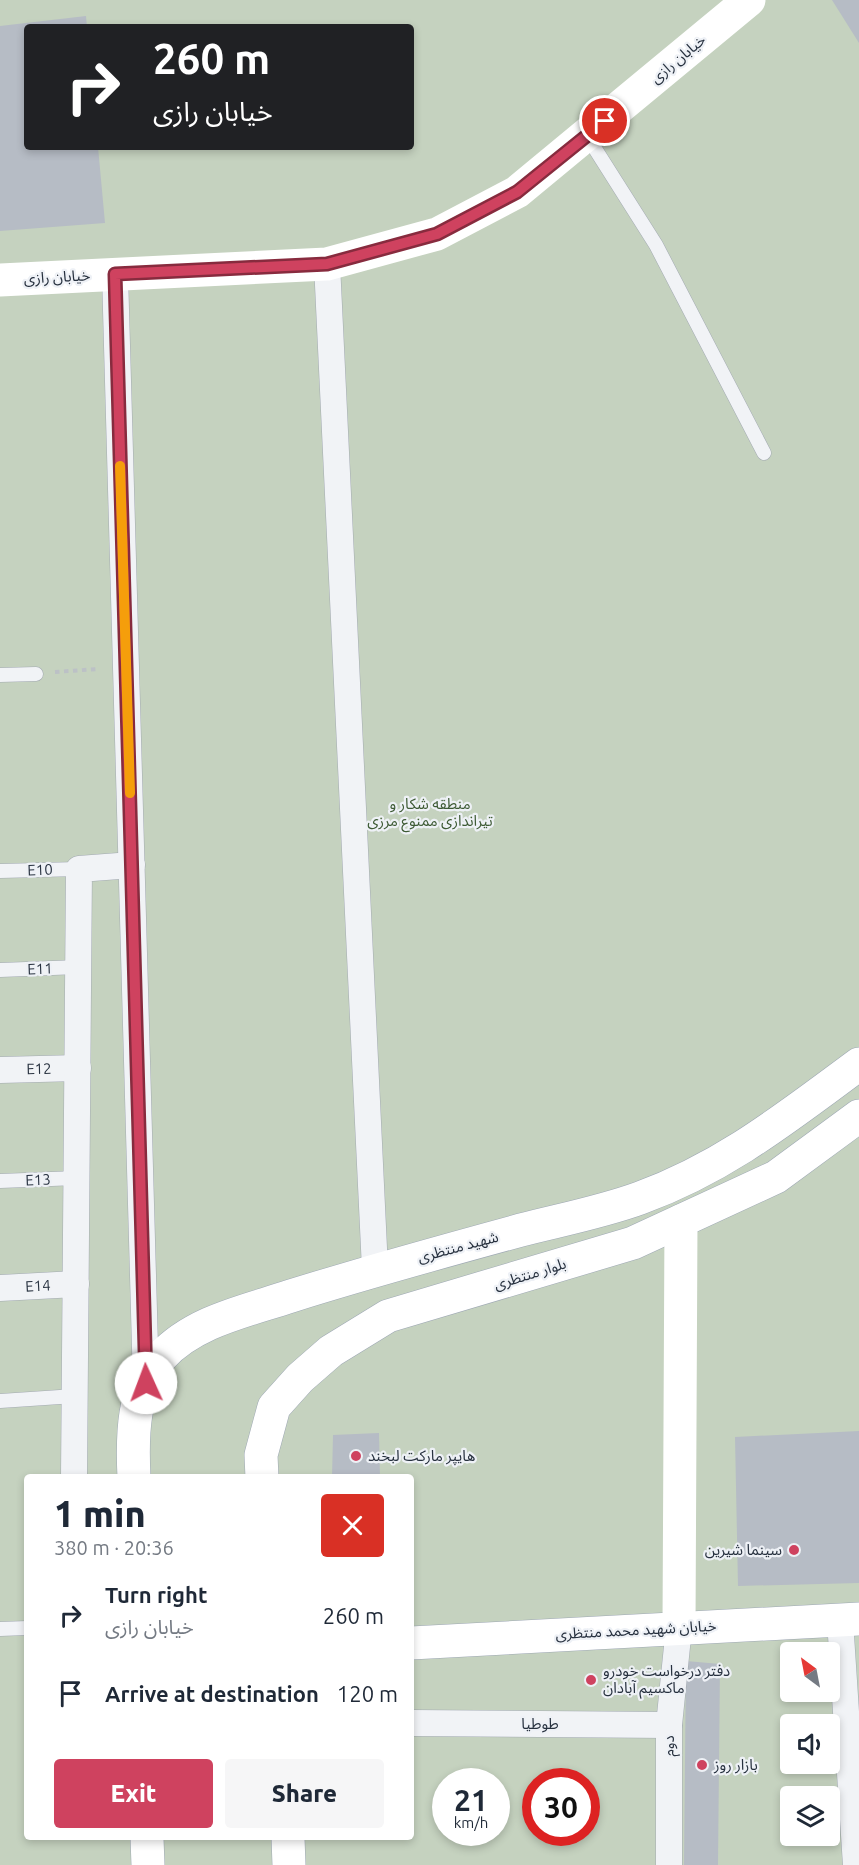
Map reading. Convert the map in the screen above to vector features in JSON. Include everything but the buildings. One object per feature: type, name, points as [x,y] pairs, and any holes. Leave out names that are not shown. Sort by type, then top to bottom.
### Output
[{"type":"main road","name":"خیابان رازی","points":[[0,280],[327,264],[437,234],[517,192],[749,0]]},
{"type":"main road","name":"شهید منتظری","points":[[134,1474],[132,1438],[140,1394],[160,1358],[186,1335],[218,1320],[375,1269],[638,1199],[693,1177],[750,1144],[859,1064]]},
{"type":"main road","name":"بلوار منتظری","points":[[262,1474],[261,1455],[274,1407],[300,1378],[331,1351],[388,1316],[633,1243],[776,1177],[859,1116]]},
{"type":"main road","points":[[680,1627],[681,1221]]},
{"type":"main road","name":"خیابان شهید محمد منتظری","points":[[414,1643],[680,1627],[849,1620]]},
{"type":"main road","points":[[147,1840],[148,1865]]},
{"type":"main road","points":[[288,1840],[290,1865]]},
{"type":"street","points":[[327,264],[375,1269]]},
{"type":"street","points":[[115,274],[146,1383]]},
{"type":"street","points":[[74,1474],[79,869],[132,865]]},
{"type":"street","name":"E12","points":[[0,1070],[78,1068]]},
{"type":"street","name":"E14","points":[[0,1288],[76,1284]]},
{"type":"street","points":[[849,1620],[856,1865]]},
{"type":"street","name":"دوم","points":[[669,1865],[669,1725],[680,1627]]},
{"type":"street","name":"طوطیا","points":[[414,1723],[669,1725]]},
{"type":"lane","points":[[586,136],[656,245],[764,453]]},
{"type":"lane","points":[[0,675],[36,674]]},
{"type":"lane","name":"E10","points":[[0,871],[79,869]]},
{"type":"lane","name":"E11","points":[[0,970],[79,967]]},
{"type":"lane","name":"E13","points":[[0,1181],[77,1178]]},
{"type":"lane","points":[[0,1401],[75,1396]]},
{"type":"lane","points":[[0,1629],[24,1628]]},
{"type":"path","points":[[36,674],[126,667]]},
{"type":"green space","name":"منطقه شکار و تیراندازی ممنوع مرزی","points":[[0,0],[859,0],[859,1865],[0,1865]]},
{"type":"slow traffic","points":[[120,466],[130,793]]},
{"type":"place","name":"هایپر مارکت لبخند","points":[[356,1456]]},
{"type":"place","name":"سینما شیرین","points":[[794,1550]]},
{"type":"place","name":"دفتر درخواست خودرو ماکسیم آبادان","points":[[591,1680]]},
{"type":"place","name":"بازار روز","points":[[702,1765]]},
{"type":"route","points":[[146,1383],[115,274],[327,264],[437,234],[517,192],[605,121]]}]
